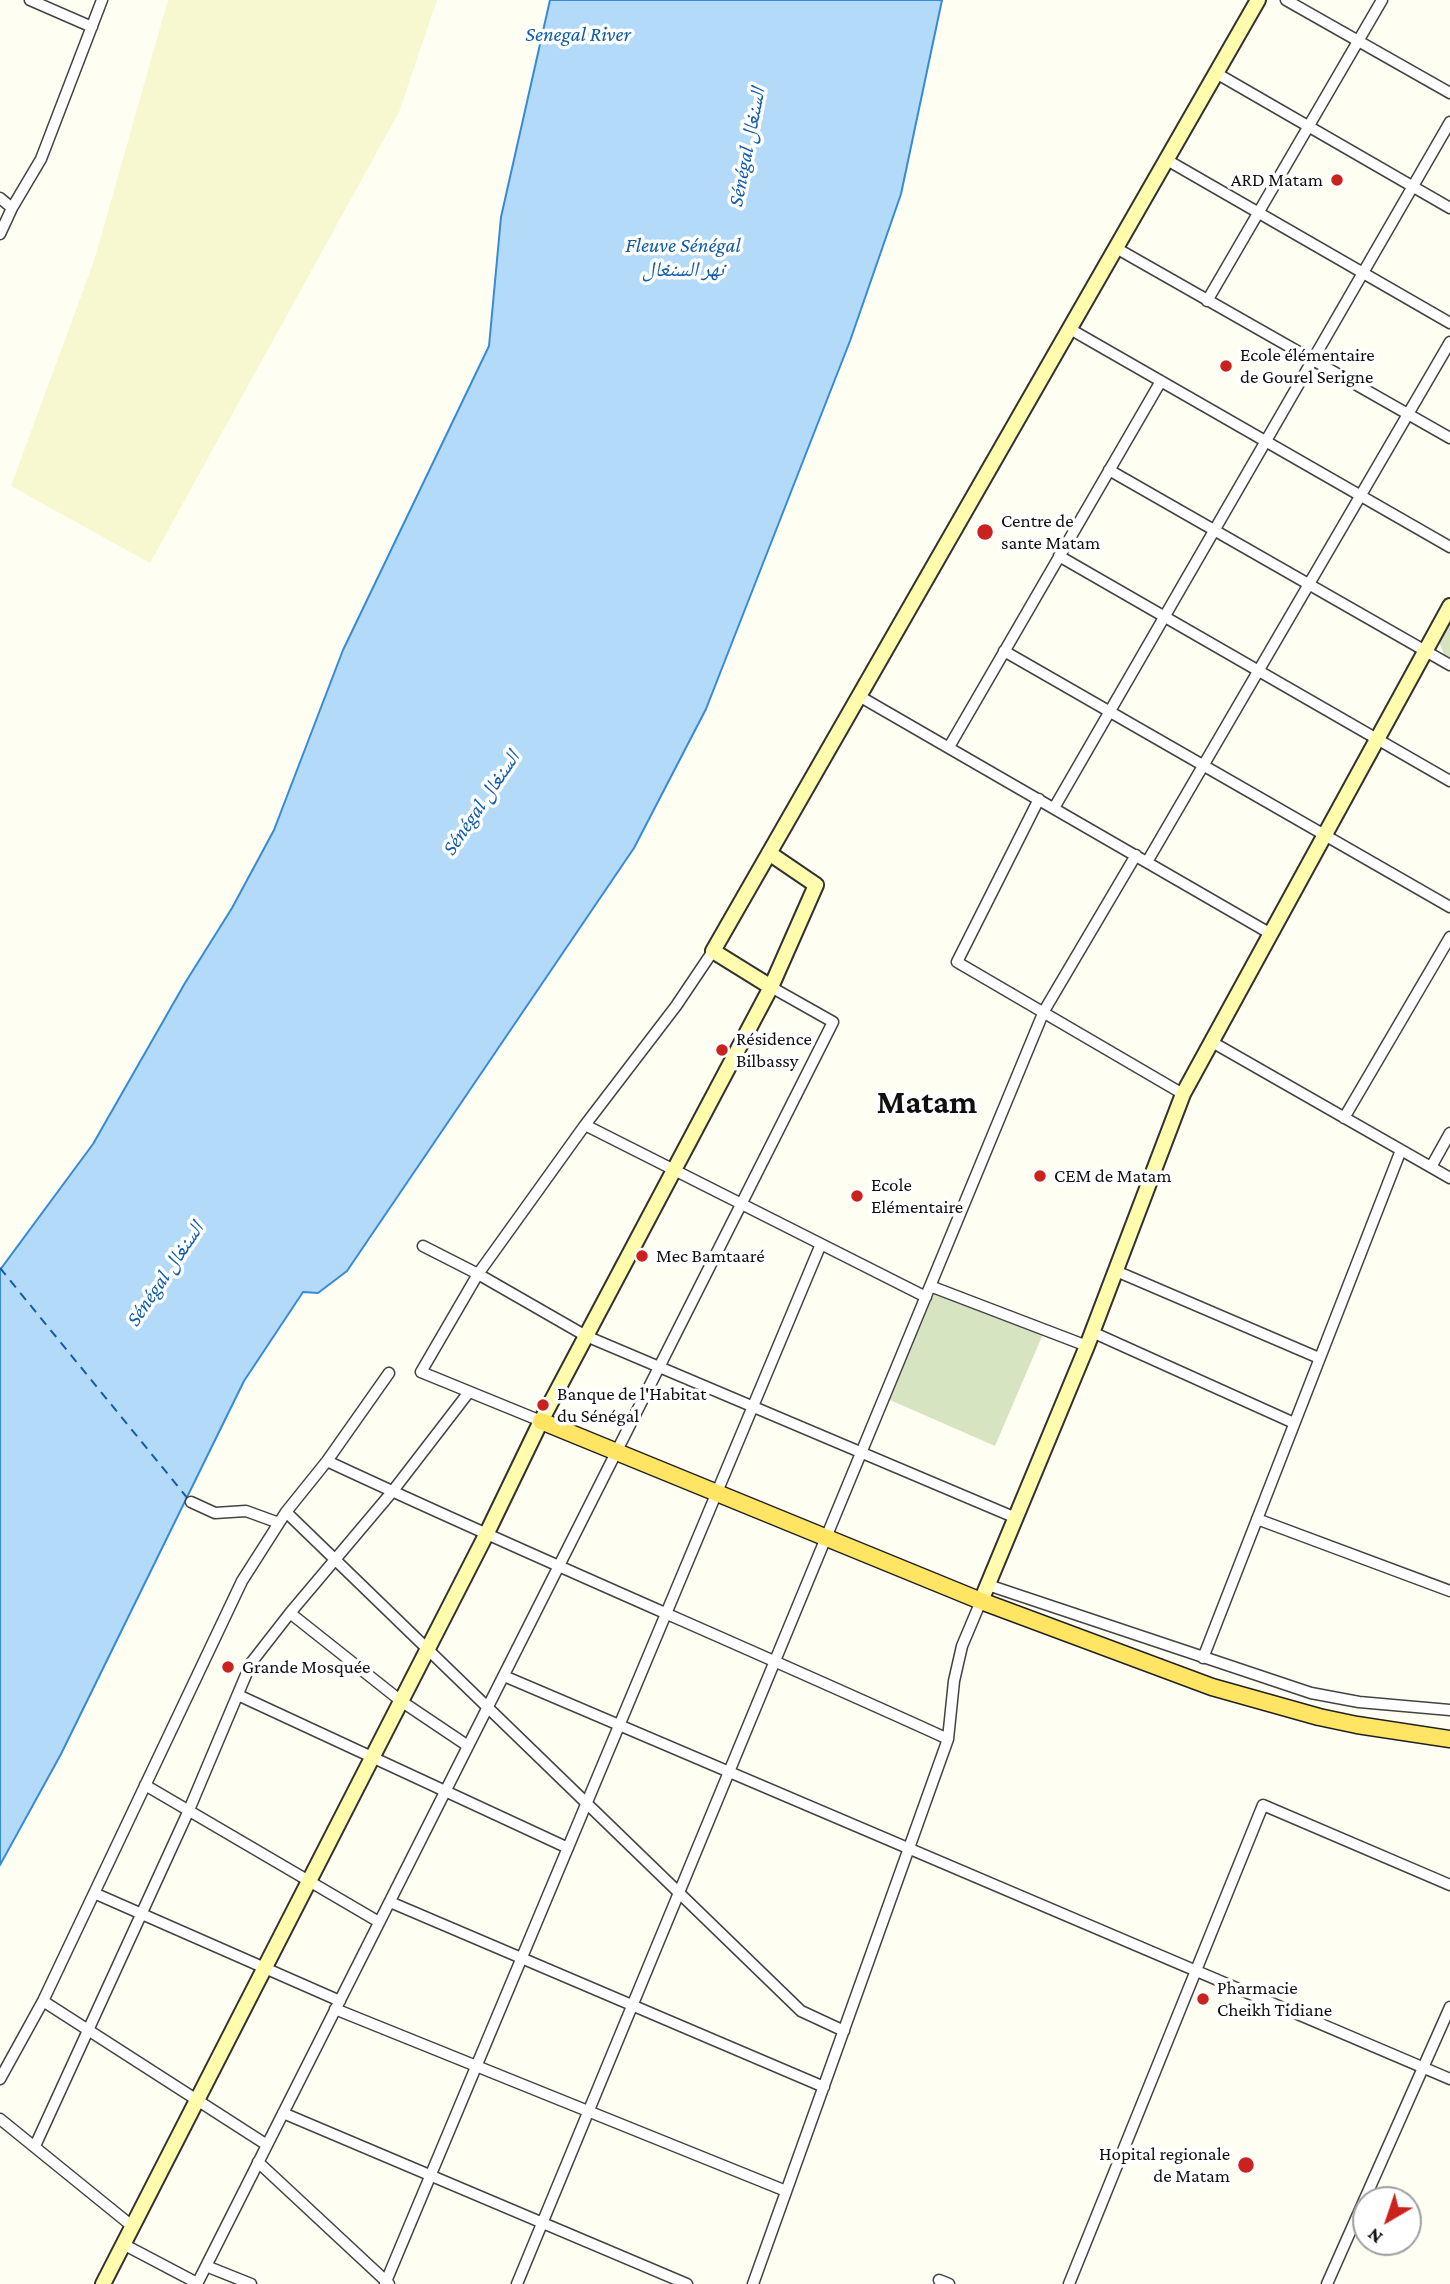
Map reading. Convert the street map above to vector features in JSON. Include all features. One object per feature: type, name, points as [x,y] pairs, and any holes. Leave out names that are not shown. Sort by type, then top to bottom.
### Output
[{"type":"main road","points":[[771,988],[713,951],[1258,0]]},
{"type":"main road","points":[[981,1601],[1090,1339],[1183,1094],[1450,606]]},
{"type":"main road","points":[[103,2284],[486,1535],[541,1421],[771,988],[816,885],[769,853]]},
{"type":"main road","points":[[541,1421],[981,1601],[1212,1687],[1357,1726],[1450,1739]]},
{"type":"street","points":[[30,0],[92,27]]},
{"type":"street","points":[[0,234],[41,159],[102,0]]},
{"type":"street","points":[[1286,0],[1450,93]]},
{"type":"street","points":[[1208,301],[1382,0]]},
{"type":"street","points":[[1216,73],[1450,208]]},
{"type":"street","points":[[1054,808],[1450,122]]},
{"type":"street","points":[[1167,160],[1450,323]]},
{"type":"street","points":[[0,198],[12,208]]},
{"type":"street","points":[[1116,248],[1450,438]]},
{"type":"street","points":[[1070,329],[1450,547]]},
{"type":"street","points":[[1147,862],[1450,342]]},
{"type":"street","points":[[948,747],[1161,381]]},
{"type":"street","points":[[1109,470],[1450,665]]},
{"type":"street","points":[[1059,556],[1450,781]]},
{"type":"street","points":[[1004,651],[1450,907]]},
{"type":"street","points":[[859,696],[1271,934]]},
{"type":"street","points":[[1039,799],[957,962],[1183,1094]]},
{"type":"street","points":[[517,2284],[1044,1011],[1136,855]]},
{"type":"street","points":[[1344,1118],[1450,937]]},
{"type":"street","points":[[541,1421],[421,1371],[478,1274],[585,1125],[676,1006],[713,951]]},
{"type":"street","points":[[123,2244],[197,2283],[206,2266],[833,1022],[771,988]]},
{"type":"street","points":[[1212,1042],[1450,1178]]},
{"type":"street","points":[[585,1125],[926,1297]]},
{"type":"street","points":[[1430,1167],[1450,1133]]},
{"type":"street","points":[[1203,1658],[1401,1150]]},
{"type":"street","points":[[258,2162],[387,2284],[821,1244]]},
{"type":"street","points":[[423,1245],[586,1336],[1016,1518]]},
{"type":"street","points":[[1116,1271],[1320,1358]]},
{"type":"street","points":[[930,1286],[1090,1339],[1294,1423]]},
{"type":"street","points":[[0,2079],[43,2001],[242,1581],[286,1512],[327,1461],[389,1373]]},
{"type":"street","points":[[35,2146],[189,1810],[251,1663],[392,1492],[469,1392]]},
{"type":"street","points":[[327,1461],[486,1535],[948,1738]]},
{"type":"street","points":[[191,1502],[215,1513],[246,1511],[279,1523]]},
{"type":"street","points":[[286,1512],[801,2011],[844,2031]]},
{"type":"street","points":[[1257,1519],[1450,1591]]},
{"type":"street","points":[[988,1585],[1311,1693],[1359,1702],[1450,1710]]},
{"type":"street","points":[[753,2284],[948,1738],[959,1658],[981,1601]]},
{"type":"street","points":[[290,1613],[401,1701],[468,1746]]},
{"type":"street","points":[[504,1675],[1450,2078]]},
{"type":"street","points":[[1281,1707],[1288,1686]]},
{"type":"street","points":[[239,1695],[568,1848]]},
{"type":"street","points":[[145,1785],[379,1922]]},
{"type":"street","points":[[1069,2284],[1263,1805],[1450,1885]]},
{"type":"street","points":[[94,1893],[477,2066],[786,2192]]},
{"type":"street","points":[[390,1902],[824,2087]]},
{"type":"street","points":[[43,2001],[267,2145]]},
{"type":"street","points":[[1327,2284],[1450,2007]]},
{"type":"street","points":[[283,2113],[687,2284]]},
{"type":"street","points":[[0,2119],[132,2226]]},
{"type":"street","points":[[206,2266],[251,2284]]},
{"type":"green space","points":[[168,0],[437,0],[399,112],[150,563],[11,486],[94,261]]},
{"type":"green space","points":[[1450,617],[1450,658],[1444,655],[1437,636]]},
{"type":"green space","points":[[935,1292],[1043,1334],[995,1446],[890,1400]]},
{"type":"water","name":"Fleuve Sénégal نهر السنغال","points":[[550,0],[942,0],[901,194],[850,341],[706,709],[634,848],[347,1271],[318,1293],[303,1292],[244,1381],[61,1754],[0,1865],[0,1270],[93,1144],[185,983],[232,908],[274,830],[343,650],[489,346],[501,217]]},
{"type":"ferry route","points":[[0,1268],[189,1500]]},
{"type":"place","name":"ARD Matam","points":[[1337,180]]},
{"type":"place","name":"Ecole élémentaire de Gourel Serigne","points":[[1226,366]]},
{"type":"place","name":"Centre de sante Matam","points":[[985,532]]},
{"type":"place","name":"Résidence Bilbassy","points":[[722,1050]]},
{"type":"place","name":"CEM de Matam","points":[[1040,1176]]},
{"type":"place","name":"Ecole Elémentaire","points":[[857,1196]]},
{"type":"place","name":"Mec Bamtaaré","points":[[642,1256]]},
{"type":"place","name":"Banque de l'Habitat du Sénégal","points":[[543,1405]]},
{"type":"place","name":"Grande Mosquée","points":[[228,1667]]},
{"type":"place","name":"Pharmacie Cheikh Tidiane","points":[[1203,1999]]},
{"type":"place","name":"Hopital regionale de Matam","points":[[1246,2165]]},
{"type":"district","name":"Matam","points":[[927,1103]]},
{"type":"water label","name":"Senegal River","points":[[578,35]]},
{"type":"water label","name":"Sénégal السنغال","points":[[747,147]]},
{"type":"water label","name":"Sénégal السنغال","points":[[481,803]]},
{"type":"water label","name":"Sénégal السنغال","points":[[165,1274]]}]
